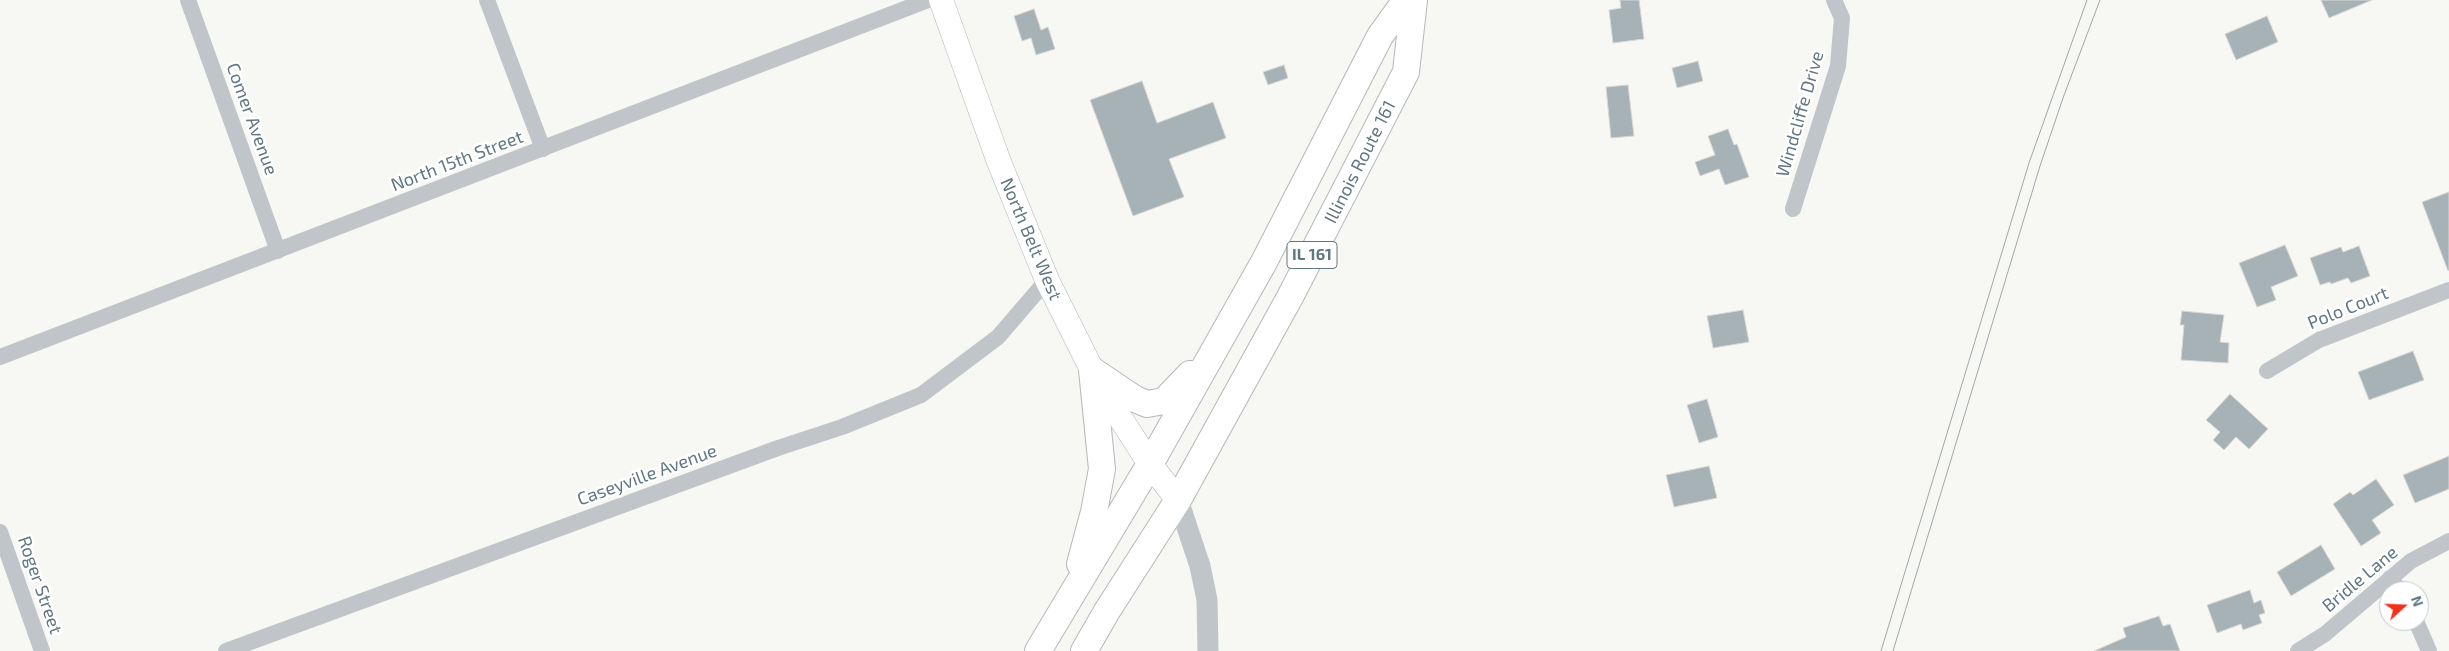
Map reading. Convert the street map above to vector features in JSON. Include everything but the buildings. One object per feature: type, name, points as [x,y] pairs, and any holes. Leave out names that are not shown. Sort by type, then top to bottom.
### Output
[{"type":"main road","name":"North Belt West","points":[[941,0],[999,162],[1047,280],[1092,370],[1150,464],[1178,500]]},
{"type":"main road","name":"IL 161","points":[[1038,651],[1150,464],[1217,346],[1264,262],[1380,36],[1406,0]]},
{"type":"main road","name":"Illinois Route 161","points":[[1178,500],[1290,298],[1406,72],[1414,0]]},
{"type":"main road","points":[[1092,370],[1135,399],[1147,404],[1164,402],[1217,346]]},
{"type":"main road","points":[[1072,594],[1094,512],[1102,469],[1092,370]]},
{"type":"main road","name":"IL 161","points":[[1084,651],[1178,500]]},
{"type":"street","name":"Comer Avenue","points":[[188,0],[278,251]]},
{"type":"street","points":[[487,0],[543,149]]},
{"type":"street","name":"North 15th Street","points":[[0,357],[928,0]]},
{"type":"street","name":"Windcliffe Drive","points":[[1794,209],[1838,66],[1842,18],[1834,0]]},
{"type":"street","name":"Caseyville Avenue","points":[[226,651],[778,448],[842,427],[921,395],[998,337],[1047,280]]},
{"type":"street","name":"Polo Court","points":[[2267,370],[2319,340],[2449,290]]},
{"type":"street","points":[[1178,500],[1200,566],[1207,600],[1208,651]]},
{"type":"street","name":"Roger Street","points":[[0,532],[42,651]]},
{"type":"street","name":"Bridle Lane","points":[[2397,581],[2411,561],[2449,541]]},
{"type":"street","name":"Bridle Lane","points":[[2298,651],[2379,595]]},
{"type":"street","points":[[2420,631],[2429,651]]},
{"type":"tram line","points":[[1881,651],[2029,163],[2087,0]]},
{"type":"tram line","points":[[1893,651],[2040,166],[2100,0]]}]
